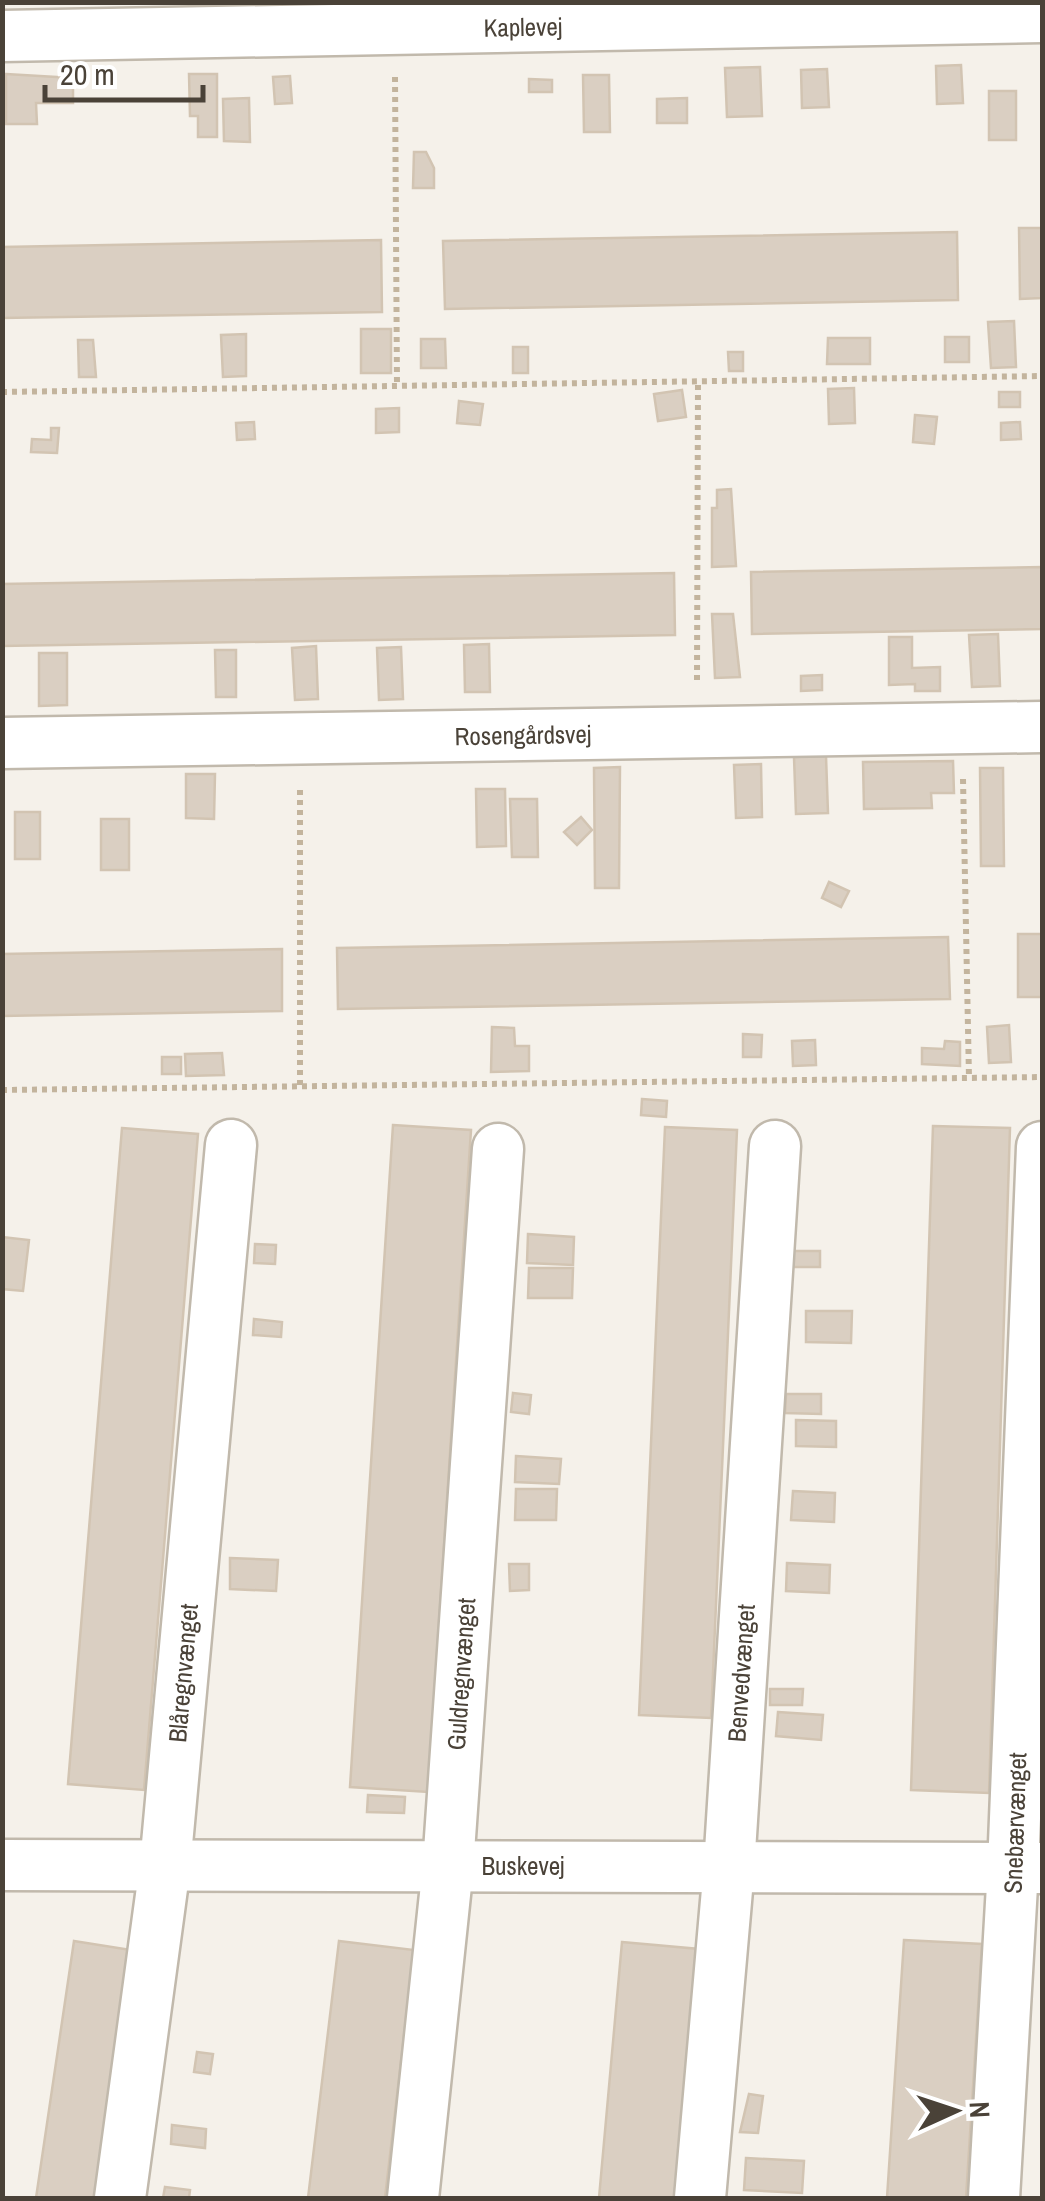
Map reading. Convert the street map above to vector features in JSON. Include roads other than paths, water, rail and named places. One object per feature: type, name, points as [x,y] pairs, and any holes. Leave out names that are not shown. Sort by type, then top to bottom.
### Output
[{"type":"street","name":"Kaplevej","points":[[2,36],[1042,17]]},
{"type":"street","name":"Rosengårdsvej","points":[[2,744],[1042,727]]},
{"type":"street","name":"Blåregnvænget","points":[[120,2198],[166,1866],[231,1146]]},
{"type":"street","name":"Benvedvænget","points":[[700,2198],[729,1867],[775,1146]]},
{"type":"street","name":"Snebærvænget","points":[[994,2198],[1028,1868],[1042,1147]]},
{"type":"street","name":"Guldregnvænget","points":[[413,2198],[448,1866],[498,1148]]},
{"type":"street","name":"Buskevej","points":[[2,1865],[1028,1868]]}]
